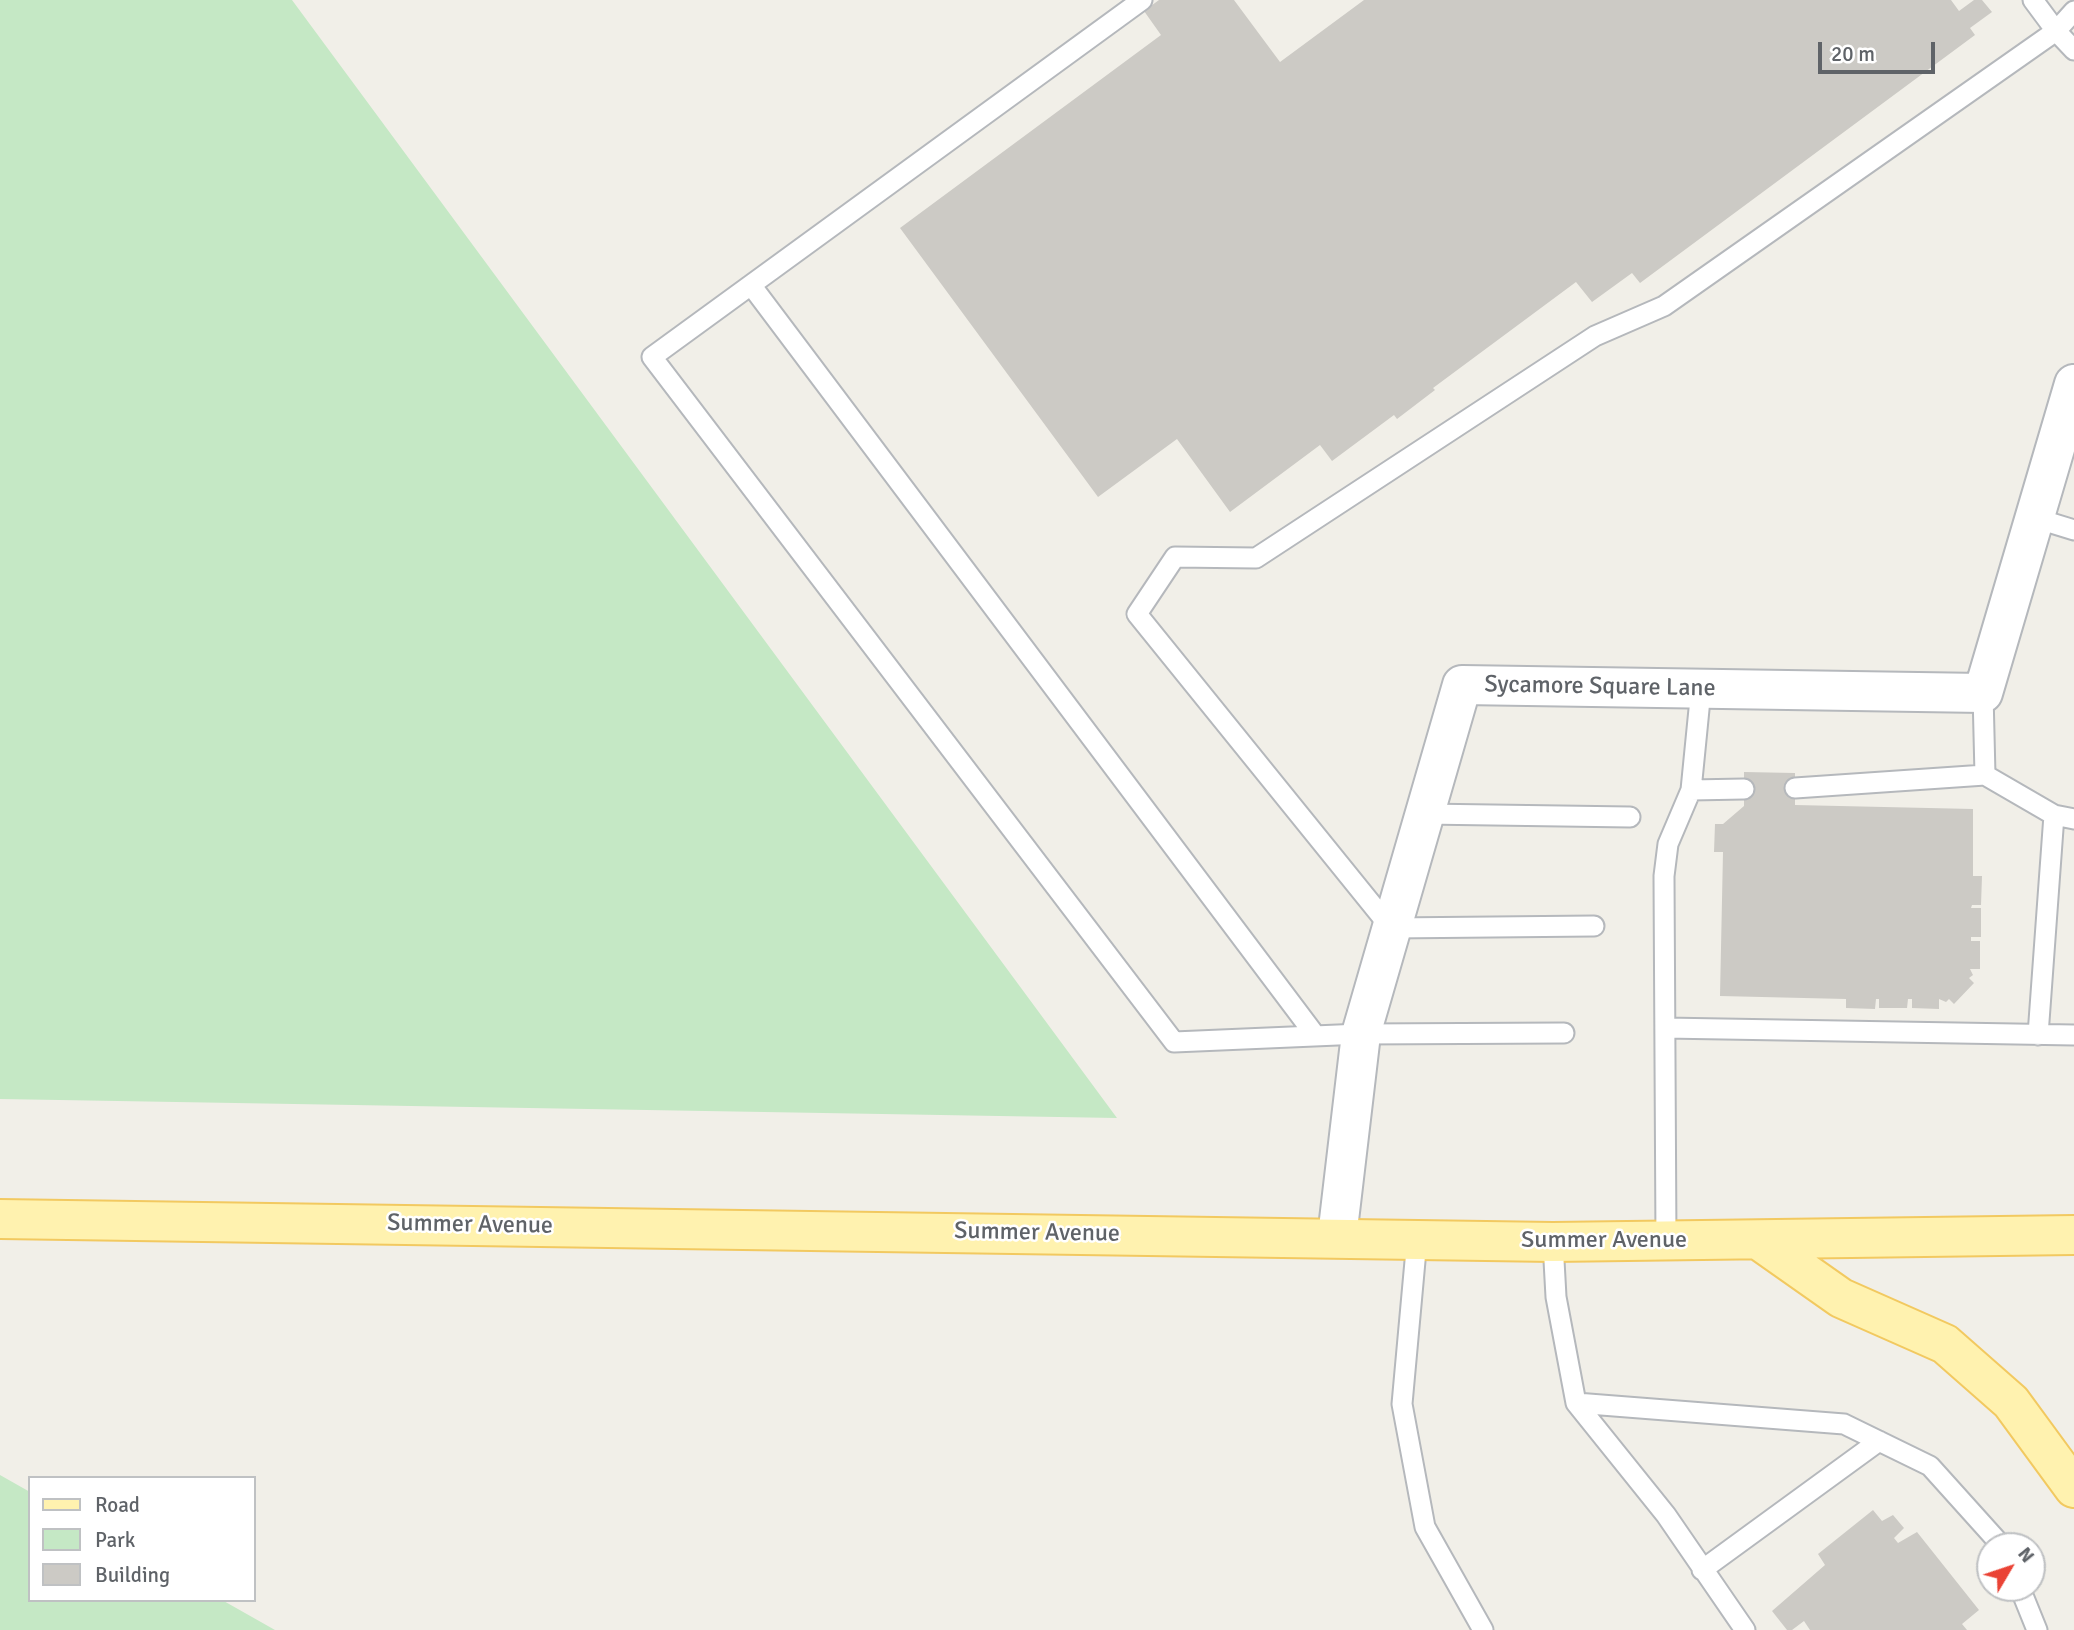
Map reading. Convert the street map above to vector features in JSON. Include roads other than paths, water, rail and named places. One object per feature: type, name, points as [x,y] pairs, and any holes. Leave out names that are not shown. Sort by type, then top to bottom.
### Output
[{"type":"main road","name":"Summer Avenue","points":[[0,1219],[1553,1242],[1760,1241],[1859,1236],[2074,1236]]},
{"type":"main road","points":[[1760,1241],[1841,1298],[1945,1344],[2011,1402],[2074,1488]]},
{"type":"street","points":[[1983,693],[2035,519],[2066,440],[2074,384]]},
{"type":"street","name":"Sycamore Square Lane","points":[[1336,1237],[1361,1034],[1462,685],[1983,693]]},
{"type":"lane","points":[[1142,0],[652,357],[1174,1042],[1315,1035],[1564,1033]]},
{"type":"lane","points":[[2033,0],[2074,50]]},
{"type":"lane","points":[[1594,926],[1391,928],[1137,614],[1175,557],[1256,558],[1595,336],[1664,306],[2056,31],[2074,11]]},
{"type":"lane","points":[[751,285],[1315,1035]]},
{"type":"lane","points":[[2035,519],[2074,530]]},
{"type":"lane","points":[[1666,1242],[1664,876],[1668,844],[1691,790],[1701,689]]},
{"type":"lane","points":[[1983,693],[1985,775]]},
{"type":"lane","points":[[1795,788],[1985,775],[2054,815],[2074,819]]},
{"type":"lane","points":[[1691,790],[1744,789]]},
{"type":"lane","points":[[1424,814],[1630,817]]},
{"type":"lane","points":[[2038,1035],[2054,815]]},
{"type":"lane","points":[[1665,1028],[2074,1035]]},
{"type":"lane","points":[[1417,1239],[1402,1404],[1425,1527],[1483,1630]]},
{"type":"lane","points":[[1553,1242],[1556,1297],[1576,1403],[1666,1515],[1745,1630]]},
{"type":"lane","points":[[1576,1403],[1843,1424],[1930,1466],[1989,1532]]},
{"type":"lane","points":[[1702,1570],[1879,1441]]},
{"type":"lane","points":[[2026,1602],[2037,1630]]}]
